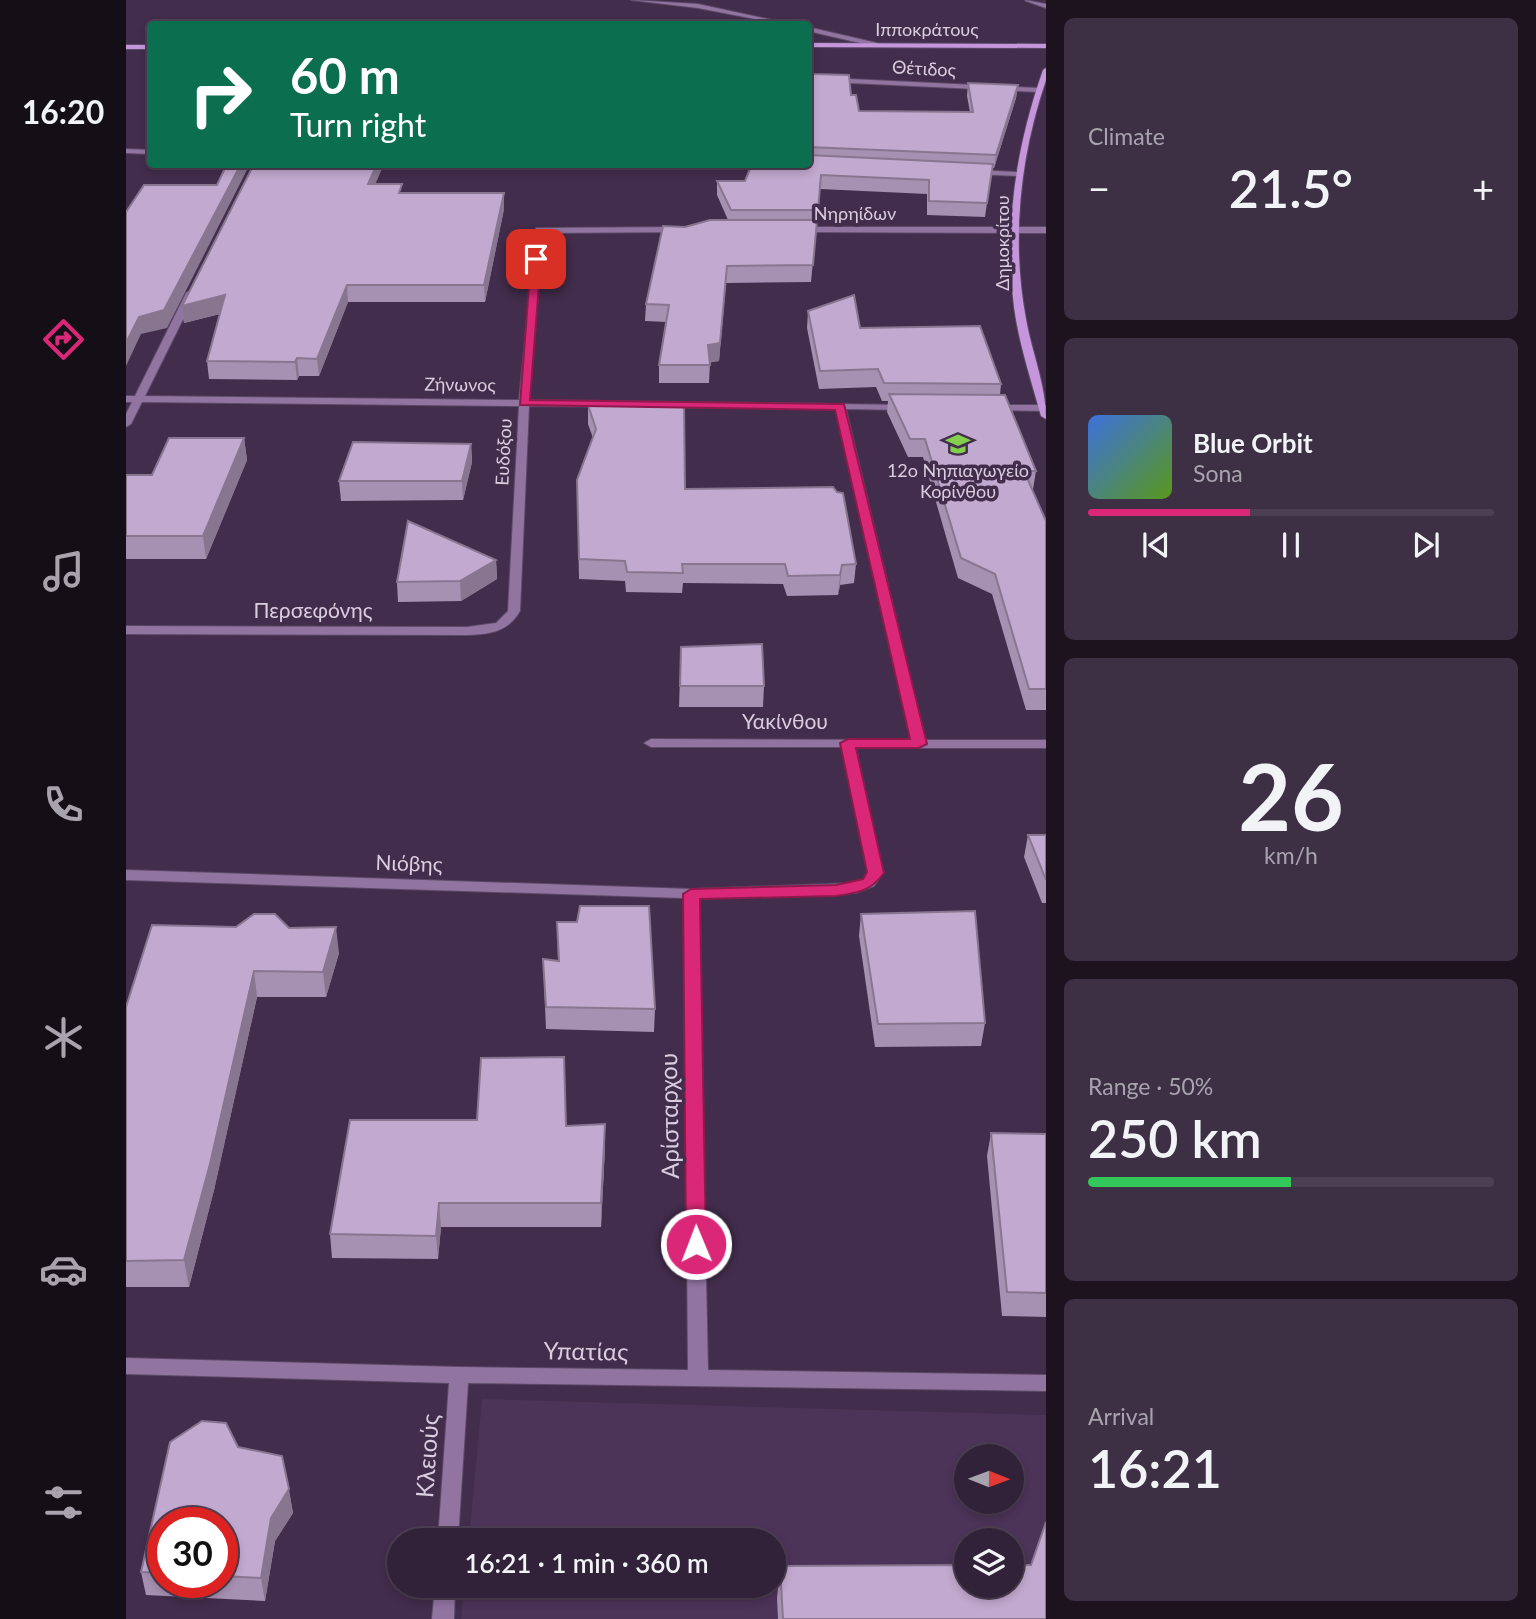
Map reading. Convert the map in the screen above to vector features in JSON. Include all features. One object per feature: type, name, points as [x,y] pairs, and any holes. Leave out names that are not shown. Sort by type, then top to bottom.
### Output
[{"type":"street","points":[[634,0],[698,6],[773,21]]},
{"type":"street","points":[[1028,0],[1046,6]]},
{"type":"street","points":[[812,30],[877,45]]},
{"type":"street","name":"Ιπποκράτους","points":[[812,45],[1046,46]]},
{"type":"street","points":[[126,47],[147,47]]},
{"type":"street","name":"Δημοκρίτου","points":[[1045,411],[1019,307],[1016,230],[1019,174],[1046,70]]},
{"type":"street","name":"Θέτιδος","points":[[812,79],[1039,90]]},
{"type":"street","points":[[126,151],[147,152]]},
{"type":"street","points":[[964,172],[1019,174]]},
{"type":"street","name":"Ευδόξου","points":[[500,628],[510,621],[514,611],[524,403],[539,230],[689,230]]},
{"type":"street","name":"Νηρηίδων","points":[[784,230],[1046,230]]},
{"type":"street","points":[[126,424],[132,399],[193,288]]},
{"type":"street","name":"Ζήνωνος","points":[[132,399],[921,407]]},
{"type":"street","points":[[840,406],[919,744]]},
{"type":"street","points":[[976,408],[1045,411]]},
{"type":"street","name":"Περσεφόνης","points":[[126,630],[467,631],[500,628]]},
{"type":"street","name":"Υακίνθου","points":[[651,743],[1046,744]]},
{"type":"street","name":"Νιόβης","points":[[126,875],[691,894],[856,888],[869,883],[876,873],[848,743]]},
{"type":"street","name":"Αρίσταρχου","points":[[691,894],[698,1378]]},
{"type":"street","name":"Υπατίας","points":[[126,1366],[459,1375],[1046,1383]]},
{"type":"street","name":"Κλειούς","points":[[449,1528],[459,1375]]},
{"type":"street","points":[[443,1619],[444,1598]]},
{"type":"shaded area","points":[[482,1399],[1046,1415],[1046,1619],[461,1619],[463,1598],[786,1598],[786,1528],[470,1528]]},
{"type":"building","points":[[812,73],[849,75],[851,95],[856,95],[859,111],[973,112],[968,83],[1018,85],[996,155],[812,147]]},
{"type":"building","points":[[812,155],[993,164],[987,203],[929,201],[929,180],[821,175],[818,210],[731,210],[717,181],[745,181],[750,168],[812,168]]},
{"type":"building","points":[[225,168],[239,168],[164,310],[139,317],[126,343],[126,212],[144,185],[217,185]]},
{"type":"building","points":[[252,168],[375,168],[368,184],[402,184],[399,193],[504,193],[484,285],[347,285],[317,359],[297,358],[295,362],[207,361],[225,295],[182,306]]},
{"type":"building","points":[[710,220],[817,220],[813,265],[727,266],[720,343],[708,345],[710,365],[659,365],[669,305],[646,304],[663,226],[685,227]]},
{"type":"building","points":[[854,295],[860,328],[980,326],[1001,384],[884,383],[878,369],[820,371],[808,311]]},
{"type":"building","points":[[889,394],[1005,395],[1036,471],[1024,471],[1046,521],[1046,689],[1029,689],[995,574],[961,558],[925,439],[910,439]]},
{"type":"building","points":[[588,405],[684,406],[685,489],[833,487],[837,492],[843,493],[856,564],[842,565],[840,575],[788,576],[785,564],[682,564],[683,573],[627,572],[625,561],[579,559],[577,480],[596,429]]},
{"type":"building","points":[[169,438],[244,438],[203,536],[126,536],[126,475],[152,475]]},
{"type":"building","points":[[353,442],[471,444],[462,481],[339,481]]},
{"type":"building","points":[[408,521],[496,560],[460,581],[397,582]]},
{"type":"building","points":[[762,644],[764,686],[680,686],[681,647]]},
{"type":"building","points":[[1028,835],[1046,835],[1046,880]]},
{"type":"building","points":[[580,906],[649,906],[655,1009],[546,1007],[543,959],[559,961],[557,922],[577,922]]},
{"type":"building","points":[[975,911],[985,1023],[878,1024],[861,914]]},
{"type":"building","points":[[254,914],[275,914],[289,928],[336,927],[323,972],[254,971],[210,1164],[184,1260],[126,1261],[126,1007],[152,925],[236,927]]},
{"type":"building","points":[[564,1057],[566,1126],[605,1124],[601,1203],[439,1203],[436,1236],[330,1234],[350,1120],[477,1120],[481,1058]]},
{"type":"building","points":[[991,1133],[1046,1134],[1046,1293],[1007,1292]]},
{"type":"building","points":[[202,1421],[226,1423],[238,1447],[282,1456],[289,1489],[271,1518],[261,1578],[238,1577],[238,1507],[156,1507],[170,1442]]},
{"type":"building","points":[[1046,1522],[1046,1619],[783,1619],[782,1598],[786,1598],[786,1566],[954,1565],[954,1598],[1024,1598],[1024,1565],[1031,1565]]},
{"type":"building","points":[[147,1545],[147,1572],[141,1572]]},
{"type":"place","name":"12ο Νηπιαγωγείο Κορίνθου","points":[[958,444]]},
{"type":"route","points":[[536,259],[524,403],[840,406],[919,744],[848,743],[876,873],[869,883],[856,888],[836,890],[691,894],[696,1244]]}]
